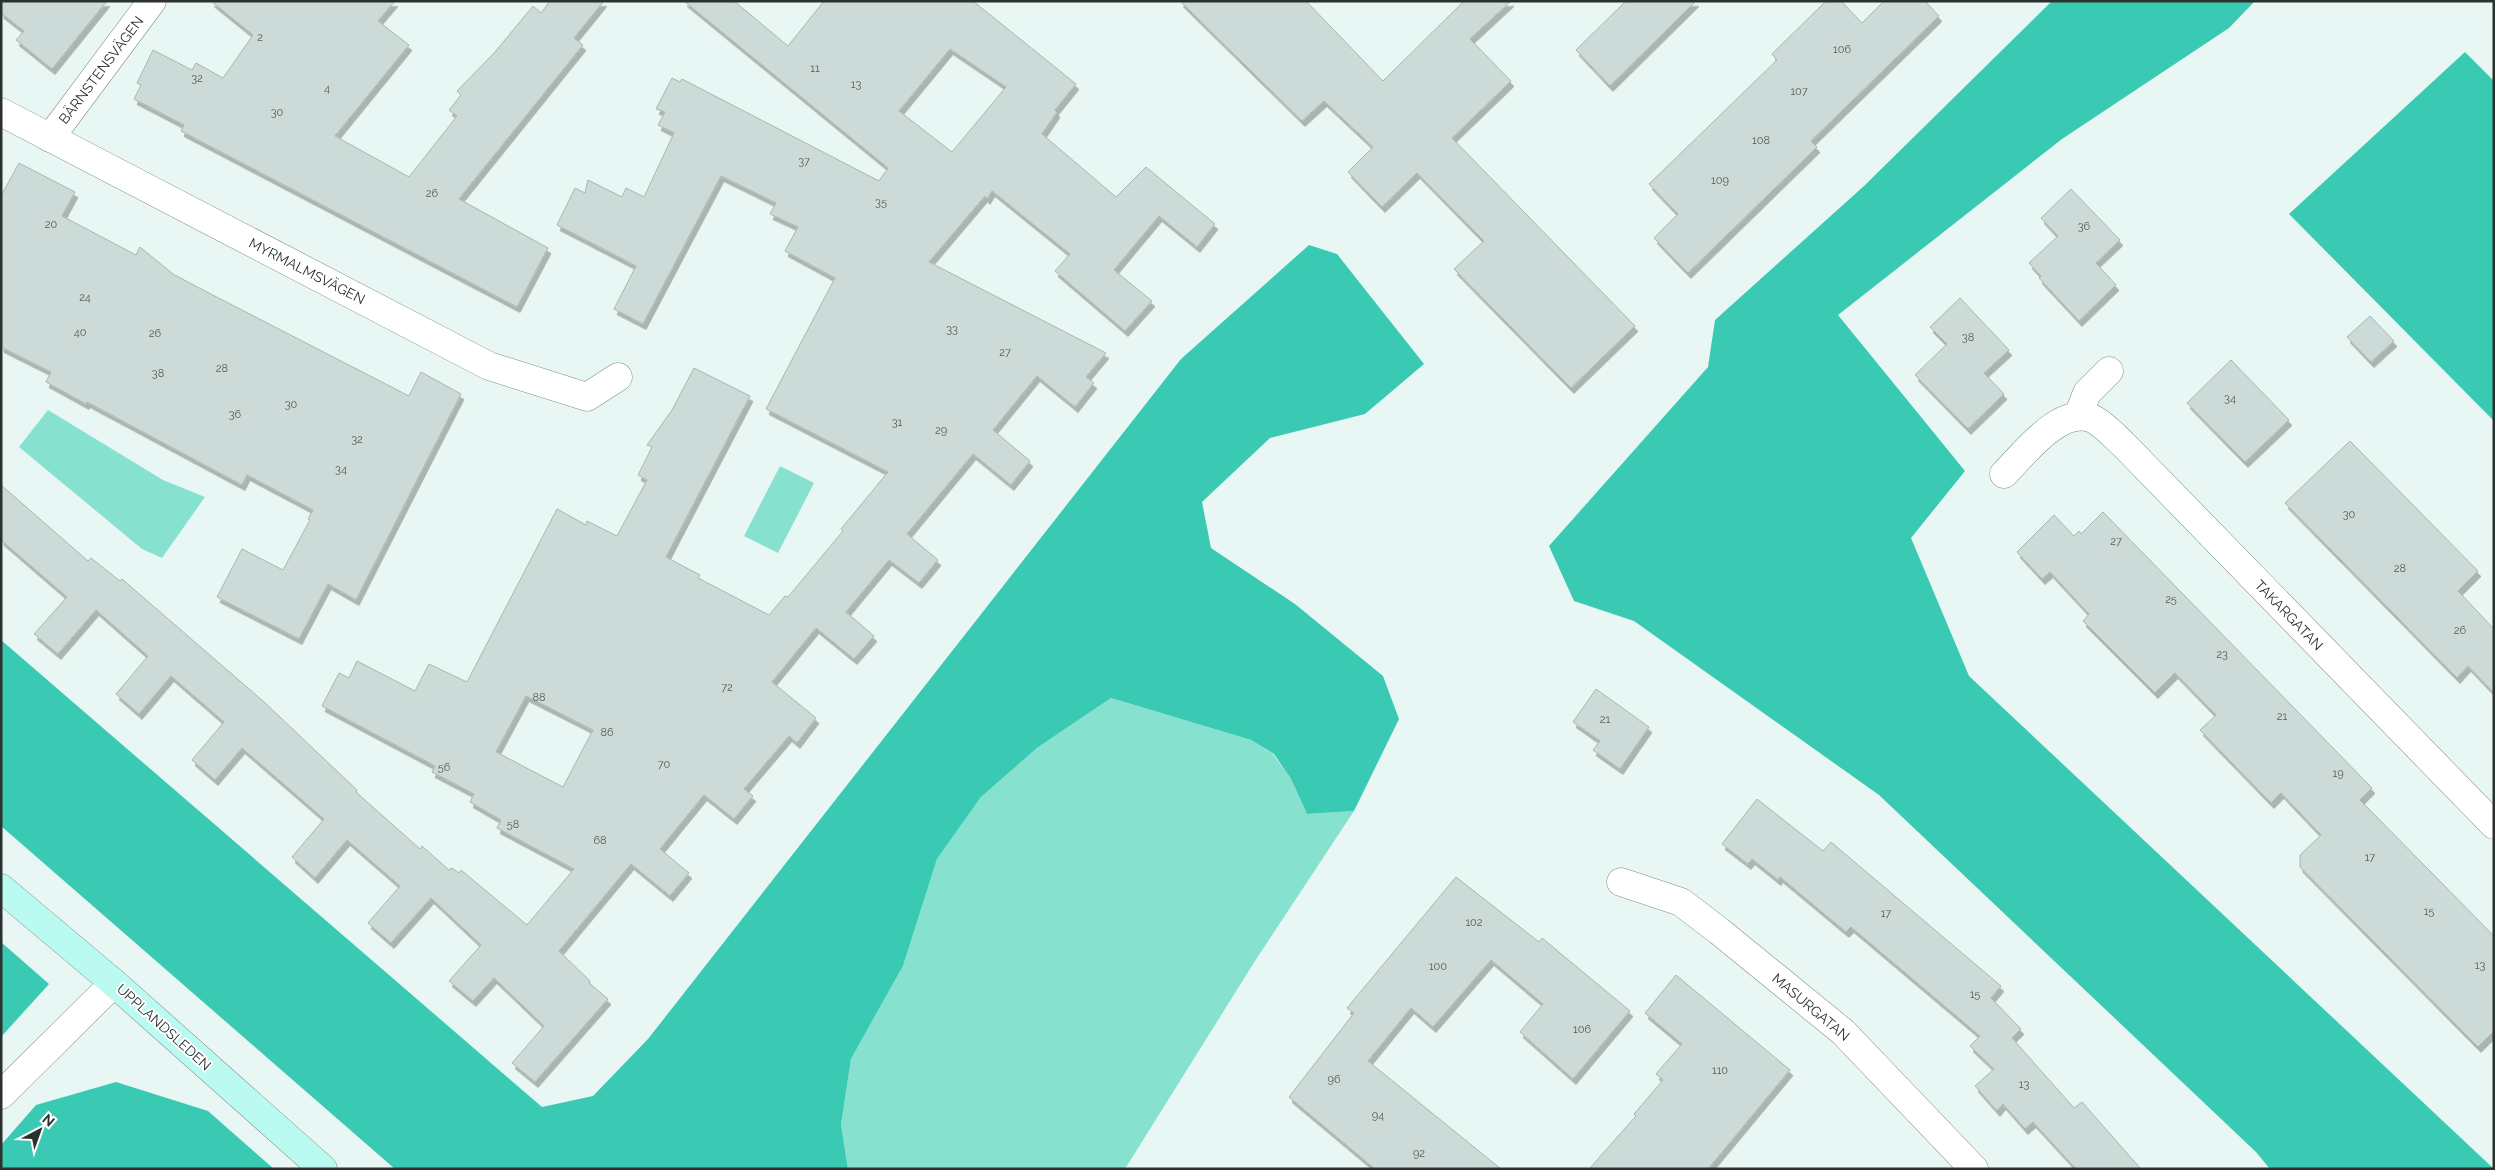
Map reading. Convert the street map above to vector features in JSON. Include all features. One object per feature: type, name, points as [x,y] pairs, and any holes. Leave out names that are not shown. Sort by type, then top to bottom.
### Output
[{"type":"street","name":"BÄRNSTENSVÄGEN","points":[[50,138],[152,1]]},
{"type":"street","name":"MYRMALMSVÄGEN","points":[[1,112],[489,366],[587,397],[618,377]]},
{"type":"street","points":[[2004,474],[2049,429],[2063,420],[2078,416],[2087,392],[2109,371]]},
{"type":"street","name":"TAKARGATAN","points":[[2078,416],[2092,419],[2124,445],[2494,825]]},
{"type":"street","name":"MASURGATAN","points":[[1621,882],[1681,902],[1727,937],[1843,1032],[1974,1169]]},
{"type":"street","name":"UPPLANDSLEDEN","points":[[1,888],[114,983],[324,1169]]},
{"type":"street","points":[[1,1095],[114,983]]},
{"type":"green space","points":[[2052,1],[2255,1],[2229,28],[2062,139],[1838,315],[1965,471],[1911,538],[1969,676],[2494,1169],[2270,1169],[2256,1152],[1879,795],[1634,621],[1574,601],[1549,546],[1708,367],[1715,320],[1864,186]]},
{"type":"green space","points":[[2465,52],[2494,81],[2494,421],[2289,214]]},
{"type":"green space","points":[[1309,245],[1337,254],[1424,364],[1365,414],[1270,438],[1202,502],[1211,548],[1295,604],[1383,676],[1399,719],[1354,811],[1307,814],[1291,779],[1274,754],[1251,740],[1111,698],[1037,748],[981,797],[937,859],[903,966],[851,1059],[841,1125],[848,1169],[395,1169],[1,826],[1,640],[542,1107],[593,1096],[648,1039],[1181,359]]},
{"type":"green space","points":[[48,410],[163,480],[205,497],[162,558],[142,549],[19,447]]},
{"type":"green space","points":[[780,466],[814,483],[778,553],[744,536]]},
{"type":"green space","points":[[1111,698],[1251,740],[1273,754],[1291,779],[1307,814],[1354,811],[1255,961],[1125,1169],[848,1169],[841,1125],[851,1059],[903,966],[937,859],[981,797],[1037,748]]},
{"type":"green space","points":[[1,942],[49,984],[1,1037]]},
{"type":"green space","points":[[116,1082],[208,1111],[274,1169],[1,1169],[1,1145],[36,1105]]},
{"type":"building","points":[[1,1],[107,1],[52,69],[16,40],[24,31],[1,13]]},
{"type":"building","points":[[211,1],[395,1],[378,21],[409,45],[335,136],[409,177],[457,116],[449,110],[461,95],[457,91],[495,52],[533,6],[541,13],[550,1],[604,1],[574,38],[583,45],[459,199],[548,248],[517,307],[181,131],[184,125],[134,99],[141,85],[137,83],[153,50],[192,70],[196,63],[223,78],[253,35]]},
{"type":"building","points":[[684,1],[734,1],[788,46],[824,1],[973,1],[1076,84],[1055,110],[1057,112],[1042,134],[1116,197],[1146,167],[1215,224],[1197,247],[1159,216],[1114,270],[1152,301],[1125,331],[1055,271],[1070,254],[992,191],[987,199],[985,196],[929,262],[1106,353],[1086,377],[1094,383],[1075,407],[1037,376],[993,430],[1030,461],[1011,485],[973,454],[907,534],[938,560],[919,583],[889,560],[846,612],[874,636],[854,659],[816,628],[772,682],[816,718],[797,743],[789,736],[744,789],[753,796],[734,819],[704,795],[660,849],[689,873],[670,896],[631,864],[559,951],[590,981],[589,983],[608,999],[535,1082],[512,1063],[544,1026],[494,978],[473,1001],[449,981],[481,945],[431,898],[391,943],[368,923],[400,886],[347,840],[315,878],[292,857],[324,819],[242,748],[215,780],[192,760],[224,722],[171,676],[139,714],[116,694],[148,656],[96,610],[58,654],[34,634],[67,597],[1,540],[1,485],[88,561],[91,558],[120,581],[122,579],[263,701],[357,790],[356,792],[420,849],[422,846],[449,870],[452,868],[459,873],[461,870],[527,925],[574,869],[497,828],[501,820],[470,802],[474,794],[432,772],[435,766],[322,706],[339,673],[349,678],[357,661],[415,691],[429,664],[467,682],[557,509],[586,525],[587,521],[617,536],[647,480],[638,475],[652,447],[647,445],[672,410],[694,368],[750,396],[666,557],[700,575],[698,578],[769,615],[785,596],[788,597],[843,531],[841,529],[888,472],[766,409],[835,278],[785,251],[798,227],[770,214],[776,203],[721,176],[643,324],[614,309],[636,266],[557,225],[575,188],[585,193],[588,180],[622,197],[626,188],[644,197],[674,133],[658,125],[665,112],[656,109],[672,78],[680,82],[682,79],[879,181],[888,168]],"holes":[[[950,49],[1006,87],[952,152],[899,111]],[[526,696],[593,730],[563,787],[496,752]]]},
{"type":"building","points":[[1180,1],[1306,1],[1383,81],[1464,1],[1511,1],[1470,39],[1511,81],[1452,138],[1635,326],[1571,388],[1454,269],[1484,241],[1417,173],[1382,207],[1348,172],[1373,147],[1324,101],[1302,121]]},
{"type":"building","points":[[1626,1],[1696,1],[1610,86],[1576,50]]},
{"type":"building","points":[[1826,1],[1841,1],[1862,23],[1884,1],[1925,1],[1939,16],[1811,141],[1817,147],[1688,273],[1654,238],[1678,214],[1649,184],[1777,60],[1772,54]]},
{"type":"building","points":[[19,163],[75,192],[62,216],[136,255],[140,247],[173,274],[409,396],[421,372],[461,394],[356,600],[328,584],[299,639],[217,597],[242,549],[283,570],[310,520],[308,519],[313,510],[247,475],[242,485],[87,402],[86,404],[46,382],[51,372],[1,347],[1,196]]},
{"type":"building","points":[[2071,189],[2120,240],[2096,263],[2116,285],[2079,321],[2039,278],[2041,276],[2029,263],[2058,236],[2041,218]]},
{"type":"building","points":[[1960,298],[2009,350],[1984,373],[2004,394],[1968,429],[1915,375],[1947,344],[1930,327]]},
{"type":"building","points":[[2370,316],[2394,341],[2371,362],[2347,337]]},
{"type":"building","points":[[2231,360],[2289,420],[2245,462],[2187,403]]},
{"type":"building","points":[[2350,441],[2478,571],[2458,591],[2494,629],[2494,693],[2468,666],[2457,678],[2285,503]]},
{"type":"building","points":[[2103,512],[2372,788],[2360,800],[2494,936],[2494,1031],[2478,1047],[2300,867],[2300,855],[2321,835],[2281,793],[2271,803],[2200,730],[2216,715],[2175,673],[2155,693],[2083,621],[2089,614],[2050,572],[2042,579],[2017,552],[2054,515],[2074,536],[2079,531],[2081,534]]},
{"type":"building","points":[[1596,689],[1649,727],[1620,769],[1593,750],[1600,741],[1573,722]]},
{"type":"building","points":[[1757,799],[1823,851],[1831,842],[2001,986],[1991,998],[2021,1029],[2012,1038],[2074,1108],[2082,1102],[2141,1169],[2076,1169],[2033,1122],[2025,1129],[2003,1104],[1997,1111],[1975,1086],[1994,1069],[1970,1046],[1980,1036],[1851,927],[1846,932],[1780,877],[1778,880],[1752,859],[1748,864],[1722,844]]},
{"type":"building","points":[[1456,877],[1539,942],[1542,938],[1630,1011],[1573,1079],[1520,1032],[1543,1004],[1491,960],[1433,1027],[1411,1008],[1368,1061],[1501,1169],[1375,1169],[1289,1097],[1354,1013],[1347,1008]]},
{"type":"building","points":[[1676,975],[1790,1070],[1708,1169],[1589,1169],[1636,1116],[1634,1114],[1663,1080],[1656,1074],[1682,1044],[1645,1013]]}]
